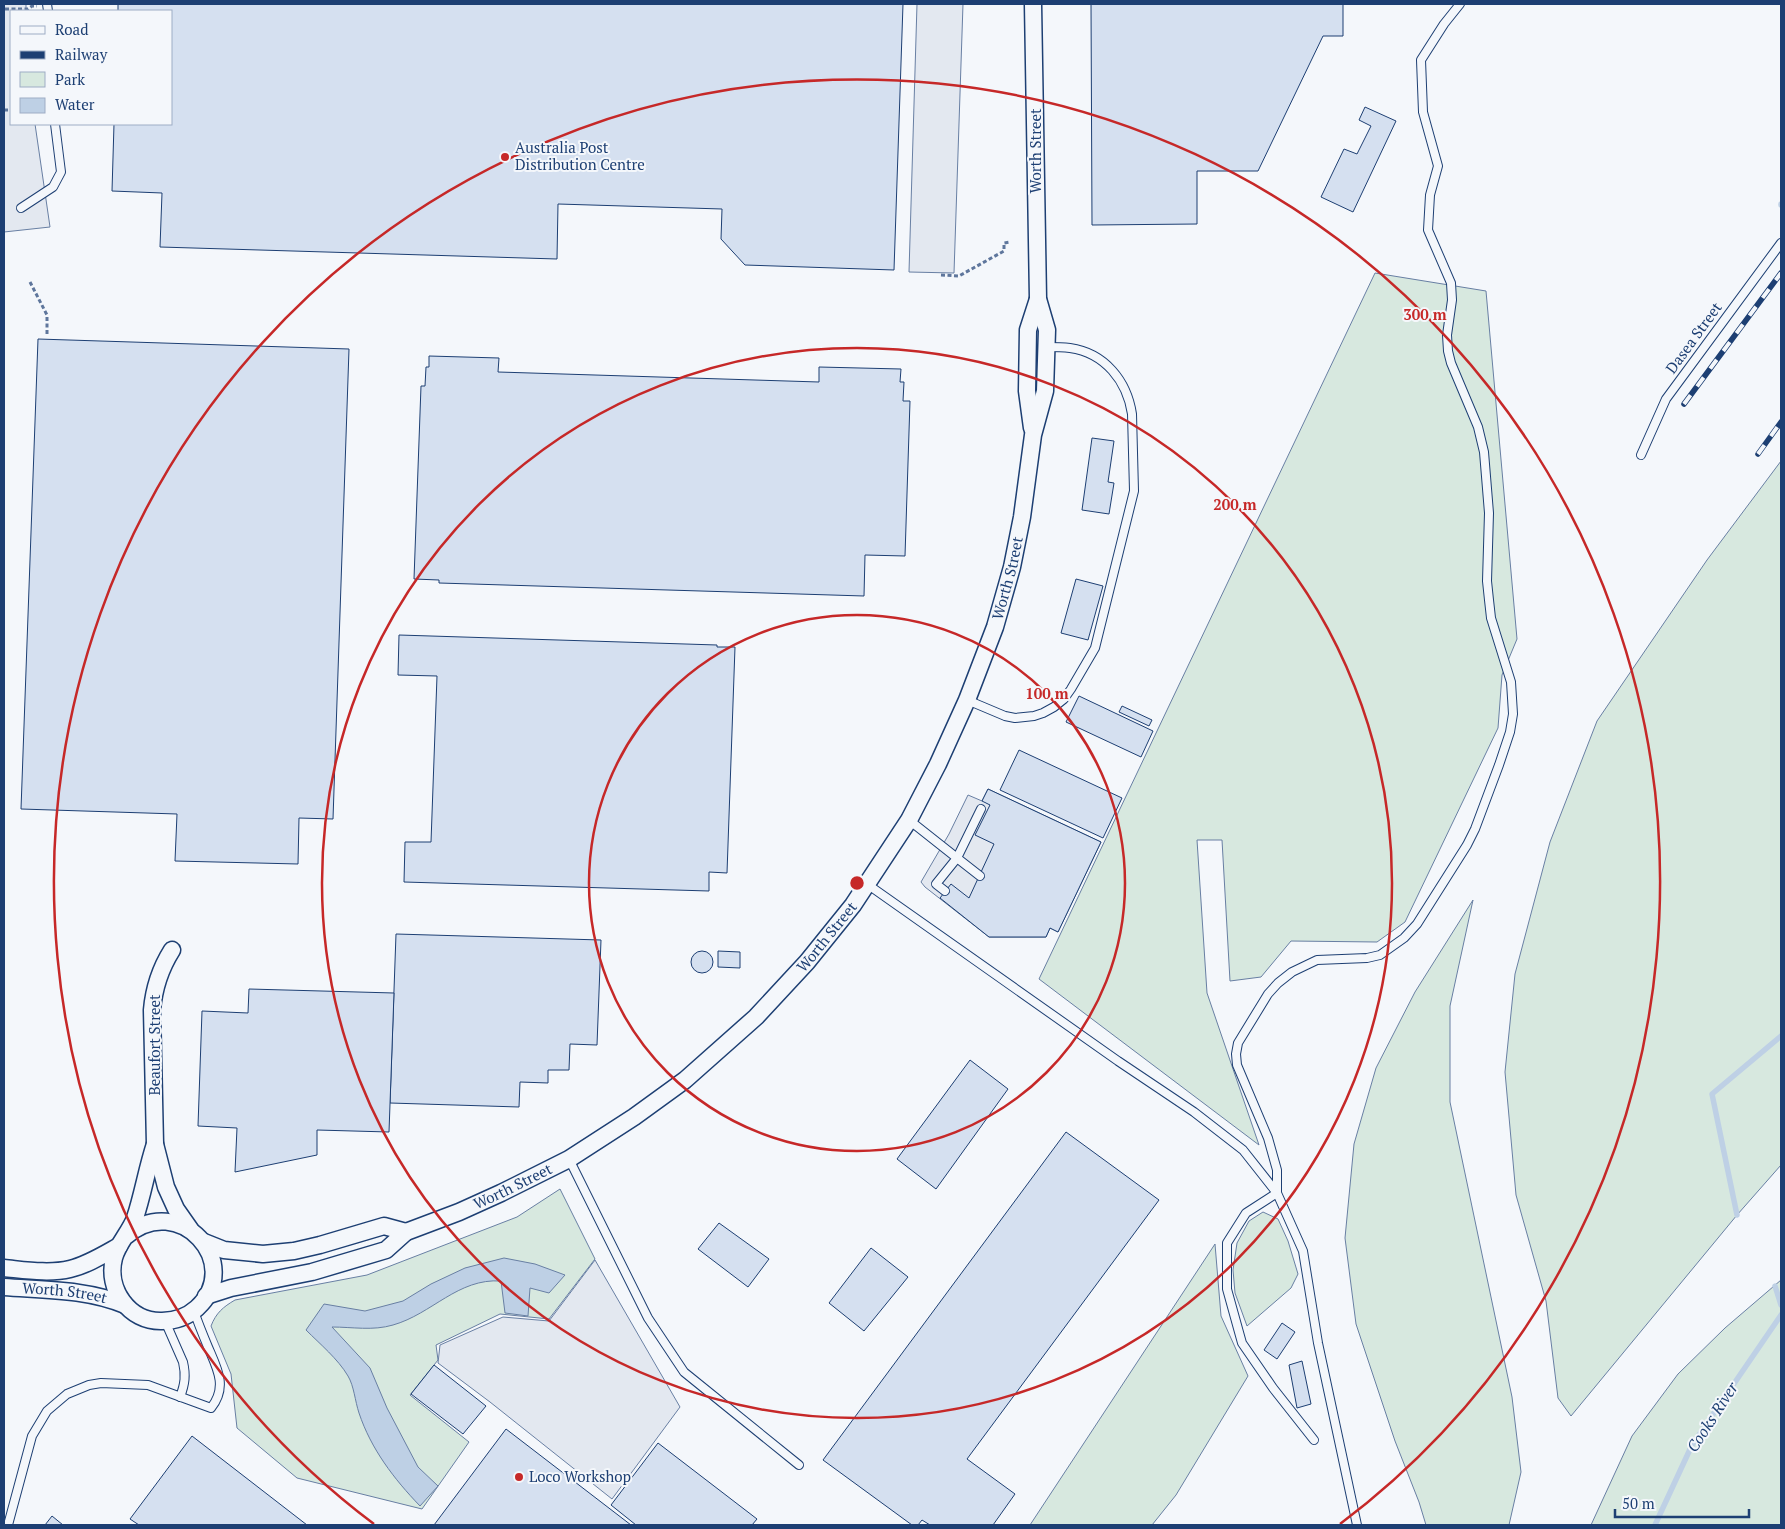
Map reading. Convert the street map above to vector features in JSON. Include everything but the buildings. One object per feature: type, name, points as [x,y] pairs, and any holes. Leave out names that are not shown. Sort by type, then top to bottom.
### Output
[{"type":"street","name":"Worth Street","points":[[206,1296],[231,1288],[282,1279],[386,1250],[406,1232],[459,1212],[508,1190],[569,1159],[634,1117],[685,1080],[731,1040],[807,962],[853,905],[910,820],[967,700],[996,627],[1012,567],[1022,517],[1034,436],[1045,391],[1047,330],[1038,299],[1033,4]]},
{"type":"street","name":"Worth Street","points":[[1034,436],[1027,391],[1028,330],[1038,299]]},
{"type":"street","name":"Beaufort Street","points":[[172,950],[158,978],[153,996],[155,1144],[166,1187],[176,1209],[190,1229]]},
{"type":"street","name":"Beaufort Street","points":[[123,1241],[134,1218],[155,1144]]},
{"type":"street","points":[[204,1242],[212,1260],[213,1272],[211,1285],[206,1296],[194,1311],[177,1319],[164,1322],[146,1319],[125,1305],[118,1295],[112,1277],[113,1264],[123,1241],[136,1228],[154,1222],[173,1222],[190,1229],[204,1242],[224,1250],[263,1254],[294,1251],[320,1245],[384,1226],[406,1232]]},
{"type":"street","name":"Worth Street","points":[[4,1268],[51,1271],[69,1270],[83,1265],[123,1241]]},
{"type":"street","name":"Worth Street","points":[[4,1288],[88,1294],[111,1299],[125,1305]]},
{"type":"lane","points":[[1277,1193],[1277,1170],[1268,1138],[1237,1065],[1238,1043],[1268,994],[1292,972],[1317,960],[1367,958],[1380,954],[1404,938],[1417,924],[1467,845],[1475,829],[1510,732],[1513,714],[1512,682],[1491,618],[1489,600],[1487,581],[1489,513],[1484,452],[1478,427],[1451,363],[1447,335],[1452,300],[1451,283],[1428,230],[1430,195],[1438,166],[1424,112],[1421,60],[1444,24],[1460,4]]},
{"type":"lane","points":[[21,208],[53,187],[61,172],[55,125]]},
{"type":"lane","name":"Dasea Street","points":[[1641,455],[1666,399],[1781,243]]},
{"type":"lane","points":[[967,700],[1005,716],[1015,718],[1043,713],[1064,699],[1095,648],[1134,491],[1132,414],[1130,402],[1120,380],[1112,370],[1093,355],[1070,348],[1046,347]]},
{"type":"lane","points":[[945,891],[936,884],[957,858],[981,809]]},
{"type":"lane","points":[[910,820],[980,876]]},
{"type":"lane","points":[[867,884],[1194,1112],[1244,1150],[1277,1193],[1303,1251],[1318,1343],[1357,1525]]},
{"type":"lane","points":[[569,1159],[648,1318],[684,1372],[799,1465]]},
{"type":"lane","points":[[1277,1193],[1246,1213],[1227,1243],[1227,1289],[1242,1343],[1273,1388],[1314,1440]]},
{"type":"lane","points":[[8,1525],[32,1436],[42,1417],[57,1401],[78,1389],[101,1383],[148,1385],[211,1408],[220,1392],[219,1372],[194,1311]]},
{"type":"lane","points":[[164,1322],[185,1369],[184,1384],[180,1396]]},
{"type":"path","points":[[5,9],[28,9],[32,6],[47,7]]},
{"type":"path","points":[[941,275],[959,276],[1004,251],[1004,242],[1010,242]]},
{"type":"path","points":[[30,282],[47,315],[47,335]]},
{"type":"green space","points":[[1375,273],[1486,291],[1517,639],[1502,675],[1498,728],[1405,922],[1377,942],[1291,941],[1261,977],[1230,981],[1222,840],[1197,840],[1207,993],[1259,1145],[1039,979]]},
{"type":"green space","points":[[1781,461],[1781,1165],[1737,1215],[1571,1416],[1558,1398],[1546,1301],[1516,1195],[1505,1072],[1515,974],[1550,842],[1597,721],[1707,560]]},
{"type":"green space","points":[[1473,900],[1450,1006],[1450,1102],[1512,1397],[1521,1472],[1509,1525],[1426,1525],[1395,1441],[1356,1324],[1345,1238],[1354,1144],[1376,1068],[1415,992]]},
{"type":"green space","points":[[560,1189],[595,1259],[549,1319],[500,1314],[436,1345],[438,1360],[410,1395],[469,1442],[422,1509],[297,1478],[237,1428],[231,1374],[211,1326],[220,1311],[227,1305],[235,1300],[367,1275],[517,1217]]},
{"type":"green space","points":[[1263,1212],[1278,1219],[1288,1241],[1298,1274],[1291,1288],[1247,1326],[1235,1293],[1233,1270],[1237,1243],[1249,1221]]},
{"type":"green space","points":[[1215,1244],[1221,1316],[1248,1376],[1176,1495],[1152,1525],[1030,1525]]},
{"type":"green space","points":[[1781,1280],[1781,1525],[1591,1525],[1632,1436],[1678,1374],[1725,1328]]},
{"type":"shaded area","points":[[4,4],[26,4],[26,10],[10,10],[10,125],[35,125],[50,227],[4,232]]},
{"type":"shaded area","points":[[917,4],[963,4],[954,273],[909,272]]},
{"type":"shaded area","points":[[988,789],[1101,842],[1058,932],[1050,928],[1046,937],[989,937],[921,882],[949,834],[968,795],[982,801]]},
{"type":"shaded area","points":[[595,1260],[680,1407],[612,1499],[438,1363],[440,1345],[503,1317],[549,1321]]},
{"type":"water","points":[[504,1258],[535,1264],[565,1275],[549,1293],[530,1288],[528,1316],[505,1313],[501,1281],[471,1285],[407,1320],[393,1325],[370,1328],[332,1327],[370,1368],[387,1408],[418,1467],[438,1486],[420,1506],[392,1474],[370,1439],[359,1413],[352,1384],[348,1376],[334,1358],[306,1330],[324,1304],[365,1311],[403,1301],[431,1284],[465,1268]]},
{"type":"waterway","name":"Cooks River","points":[[1737,1215],[1712,1094],[1781,1036]]},
{"type":"waterway","name":"Cooks River","points":[[1775,1286],[1781,1305]]},
{"type":"waterway","name":"Cooks River","points":[[1655,1525],[1692,1445],[1781,1315]]},
{"type":"railway","points":[[1684,404],[1781,273]]},
{"type":"railway","points":[[1758,454],[1781,422]]},
{"type":"place","name":"Australia Post Distribution Centre","points":[[505,157]]},
{"type":"place","name":"Loco Workshop","points":[[519,1477]]}]
